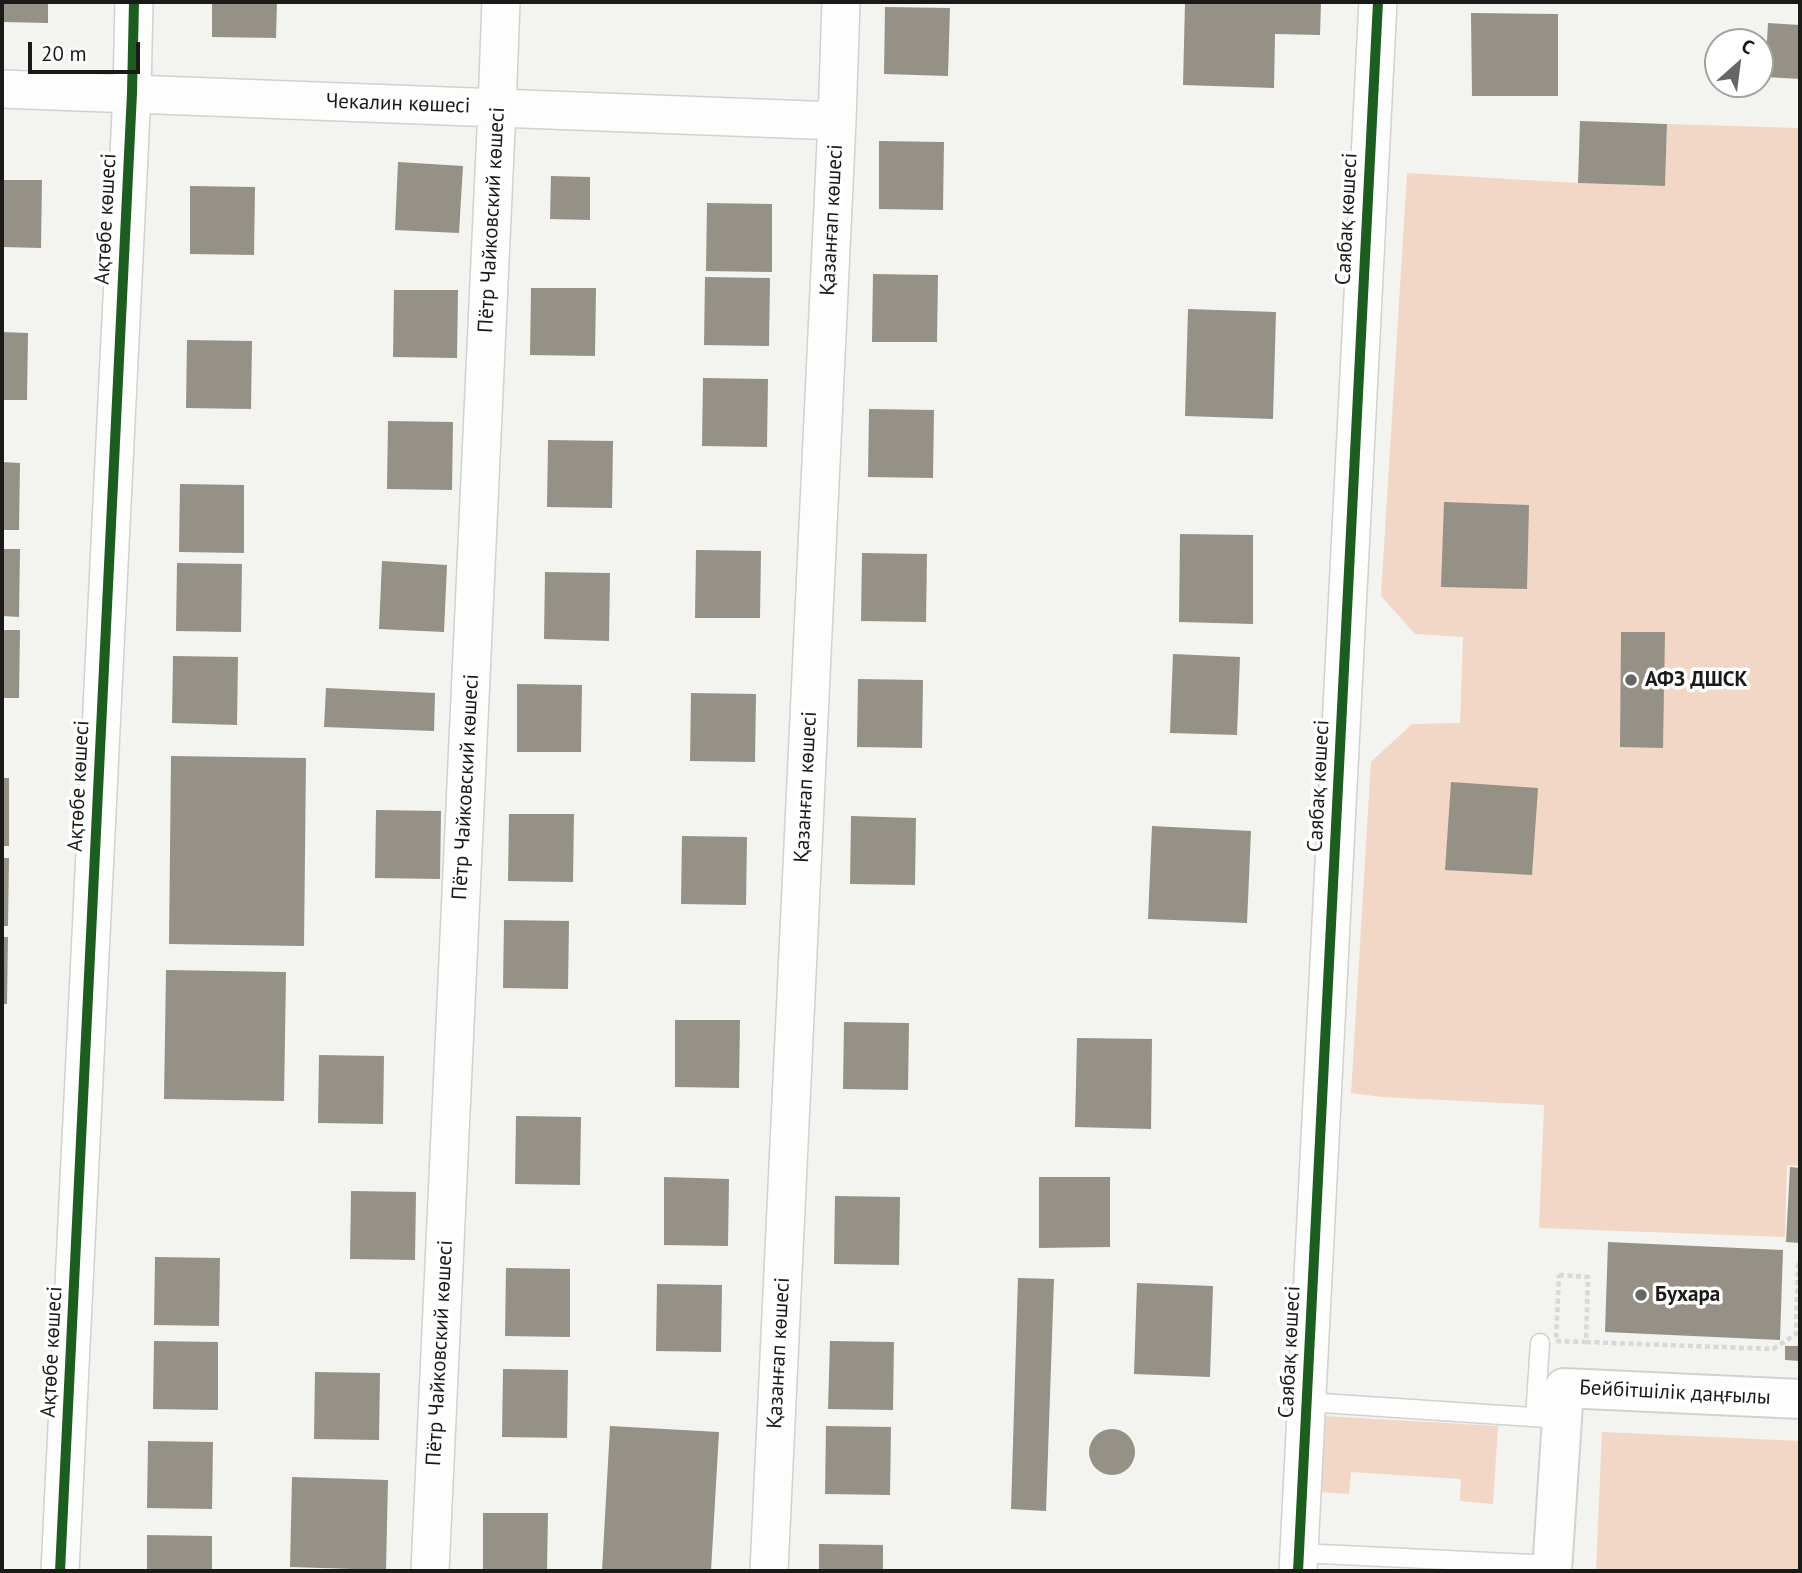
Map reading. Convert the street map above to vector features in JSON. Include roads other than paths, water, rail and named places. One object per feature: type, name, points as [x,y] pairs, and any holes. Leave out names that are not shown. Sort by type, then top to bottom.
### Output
[{"type":"main road","name":"Бейбітшілік даңғылы","points":[[1553,1568],[1548,1418],[1564,1388],[1800,1399]]},
{"type":"street","name":"Ақтөбе көшесі","points":[[60,1571],[132,93],[134,2]]},
{"type":"street","name":"Пётр Чайковский көшесі","points":[[430,1571],[501,2]]},
{"type":"street","name":"Қазанғап көшесі","points":[[769,1571],[841,2]]},
{"type":"street","name":"Саябақ көшесі","points":[[1298,1562],[1378,2]]},
{"type":"street","name":"Чекалин көшесі","points":[[2,89],[837,121]]},
{"type":"lane","points":[[1307,1402],[1548,1418],[1540,1343]]},
{"type":"lane","points":[[1298,1562],[1553,1568]]},
{"type":"place","name":"АФЗ ДШСК","points":[[1631,680]]},
{"type":"place","name":"Бухара","points":[[1641,1295]]}]
